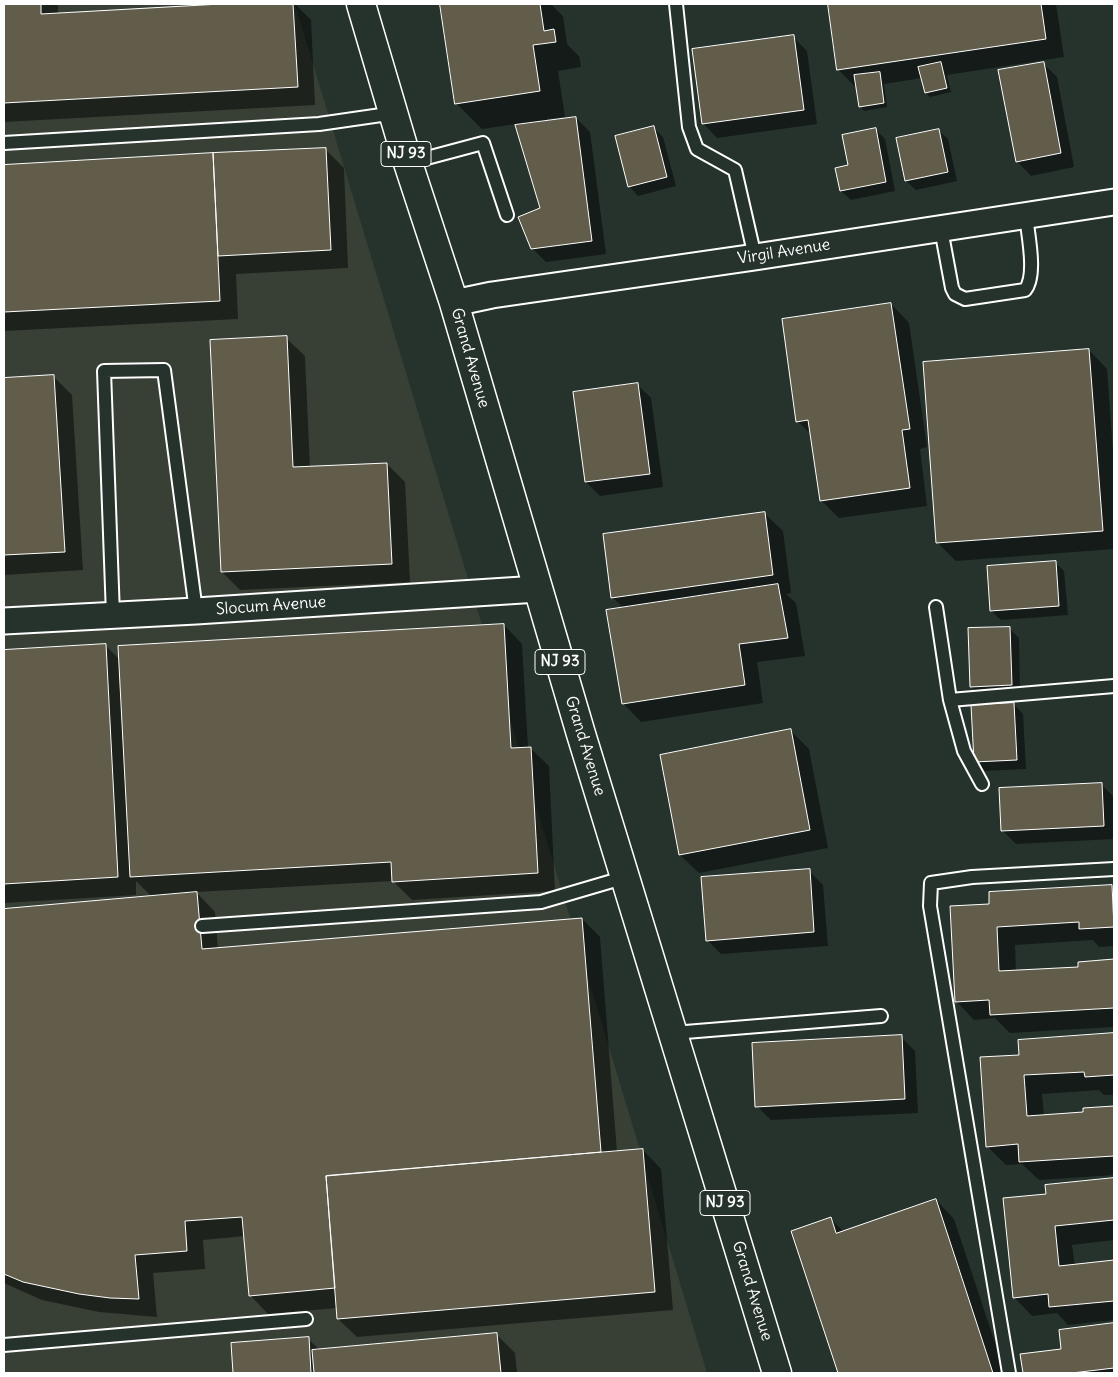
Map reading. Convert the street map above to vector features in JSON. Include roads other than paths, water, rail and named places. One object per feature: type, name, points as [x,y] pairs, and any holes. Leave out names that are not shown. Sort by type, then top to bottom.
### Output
[{"type":"main road","name":"Grand Avenue","points":[[361,4],[408,163],[454,303],[538,589],[777,1373]]},
{"type":"street","name":"Virgil Avenue","points":[[454,303],[492,295],[1114,202]]},
{"type":"street","name":"Slocum Avenue","points":[[4,621],[196,611],[538,589]]},
{"type":"lane","points":[[676,4],[689,127],[698,149],[735,170],[755,257]]},
{"type":"lane","points":[[4,143],[319,124],[394,113]]},
{"type":"lane","points":[[408,163],[483,143],[507,215]]},
{"type":"lane","points":[[941,229],[952,288],[956,294],[966,299],[1015,292],[1024,290],[1028,286],[1031,274],[1026,216]]},
{"type":"lane","points":[[113,615],[104,371],[164,370],[196,611]]},
{"type":"lane","points":[[936,607],[950,700],[964,751],[982,784]]},
{"type":"lane","points":[[950,700],[1114,686]]},
{"type":"lane","points":[[1009,1373],[930,906],[931,883],[972,878],[1114,869]]},
{"type":"lane","points":[[202,926],[542,902],[626,877]]},
{"type":"lane","points":[[673,1033],[881,1016]]},
{"type":"lane","points":[[4,1345],[306,1319]]}]
